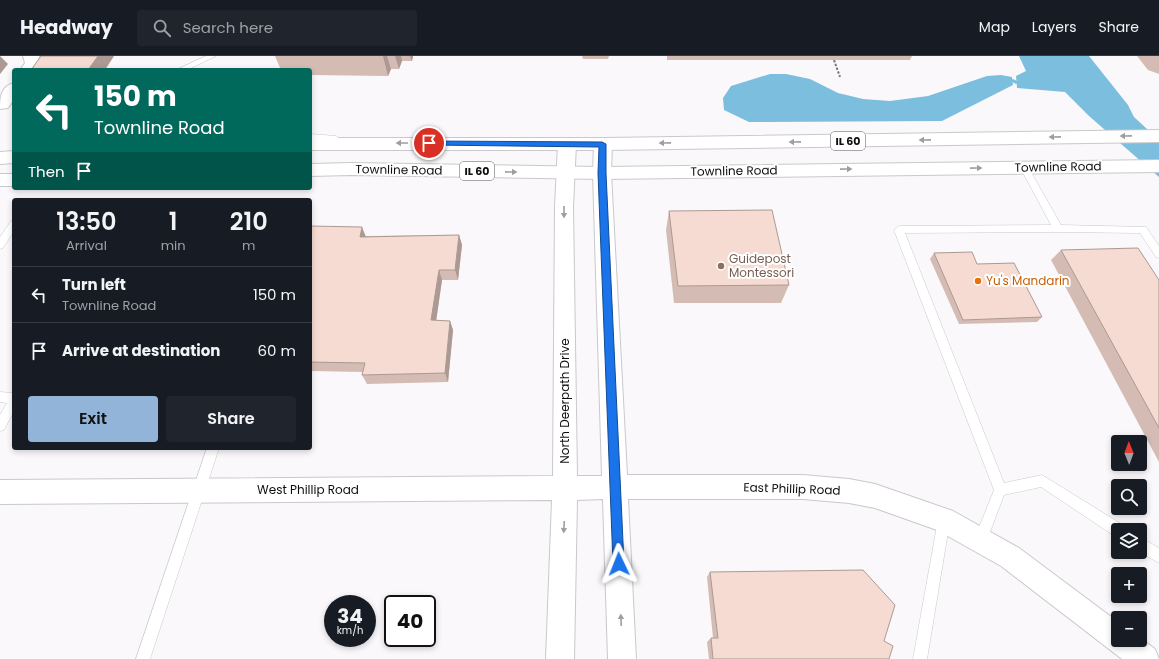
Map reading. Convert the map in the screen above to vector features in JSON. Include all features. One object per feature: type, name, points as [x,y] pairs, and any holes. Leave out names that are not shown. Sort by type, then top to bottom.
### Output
[{"type":"street","points":[[29,68],[33,63],[31,56]]},
{"type":"street","points":[[2,104],[12,91]]},
{"type":"street","name":"IL 60","points":[[312,144],[602,144],[1159,136]]},
{"type":"street","name":"North Deerpath Drive","points":[[560,659],[565,488],[564,206],[566,144]]},
{"type":"street","points":[[602,144],[622,659]]},
{"type":"street","points":[[0,158],[12,157]]},
{"type":"street","name":"Townline Road","points":[[312,170],[602,173],[1159,166]]},
{"type":"street","points":[[0,180],[12,180]]},
{"type":"street","name":"East Phillip Road","points":[[616,488],[803,487],[849,491],[890,501],[944,520],[1010,557],[1111,633]]},
{"type":"street","name":"West Phillip Road","points":[[0,492],[616,488]]},
{"type":"street","name":"East Phillip Road","points":[[1129,647],[1145,659]]},
{"type":"lane","points":[[185,68],[212,56]]},
{"type":"lane","points":[[312,137],[368,143]]},
{"type":"lane","points":[[1024,168],[1058,228]]},
{"type":"lane","points":[[0,245],[12,226]]},
{"type":"lane","points":[[980,540],[1000,490],[899,230],[1058,228],[1143,230],[1159,254]]},
{"type":"lane","points":[[0,397],[12,399]]},
{"type":"lane","points":[[0,426],[12,403]]},
{"type":"lane","points":[[142,659],[213,450]]},
{"type":"lane","points":[[1000,490],[1042,481],[1111,525]]},
{"type":"lane","points":[[920,659],[944,520]]},
{"type":"lane","points":[[1147,548],[1159,556]]},
{"type":"path","points":[[834,60],[840,77]]},
{"type":"water","points":[[1019,56],[1089,56],[1128,105],[1134,117],[1159,140],[1159,177],[1089,116],[1065,92],[1017,88],[1016,76],[1026,71]]},
{"type":"water","points":[[770,74],[786,74],[810,79],[838,93],[863,99],[890,101],[928,96],[987,76],[1001,75],[1012,77],[1013,85],[942,121],[749,122],[724,110],[723,98],[731,86]]},
{"type":"building","points":[[41,56],[98,56],[89,68],[32,68]]},
{"type":"building","name":"Guidepost Montessori","points":[[772,210],[789,285],[678,286],[669,211]]},
{"type":"building","points":[[312,226],[362,227],[360,237],[459,235],[455,270],[439,270],[431,320],[450,321],[445,373],[362,375],[365,363],[312,362]]},
{"type":"building","points":[[1138,248],[1159,280],[1159,428],[1061,250]]},
{"type":"building","name":"Yu's Mandarin","points":[[972,252],[977,264],[1014,263],[1042,317],[963,320],[934,253]]},
{"type":"building","points":[[863,570],[895,605],[884,641],[893,646],[889,659],[713,659],[711,638],[718,638],[710,572]]},
{"type":"place","name":"Guidepost Montessori","points":[[721,266]]},
{"type":"place","name":"Yu's Mandarin","points":[[978,281]]},
{"type":"route","points":[[429,143],[602,144],[619,564]]}]
